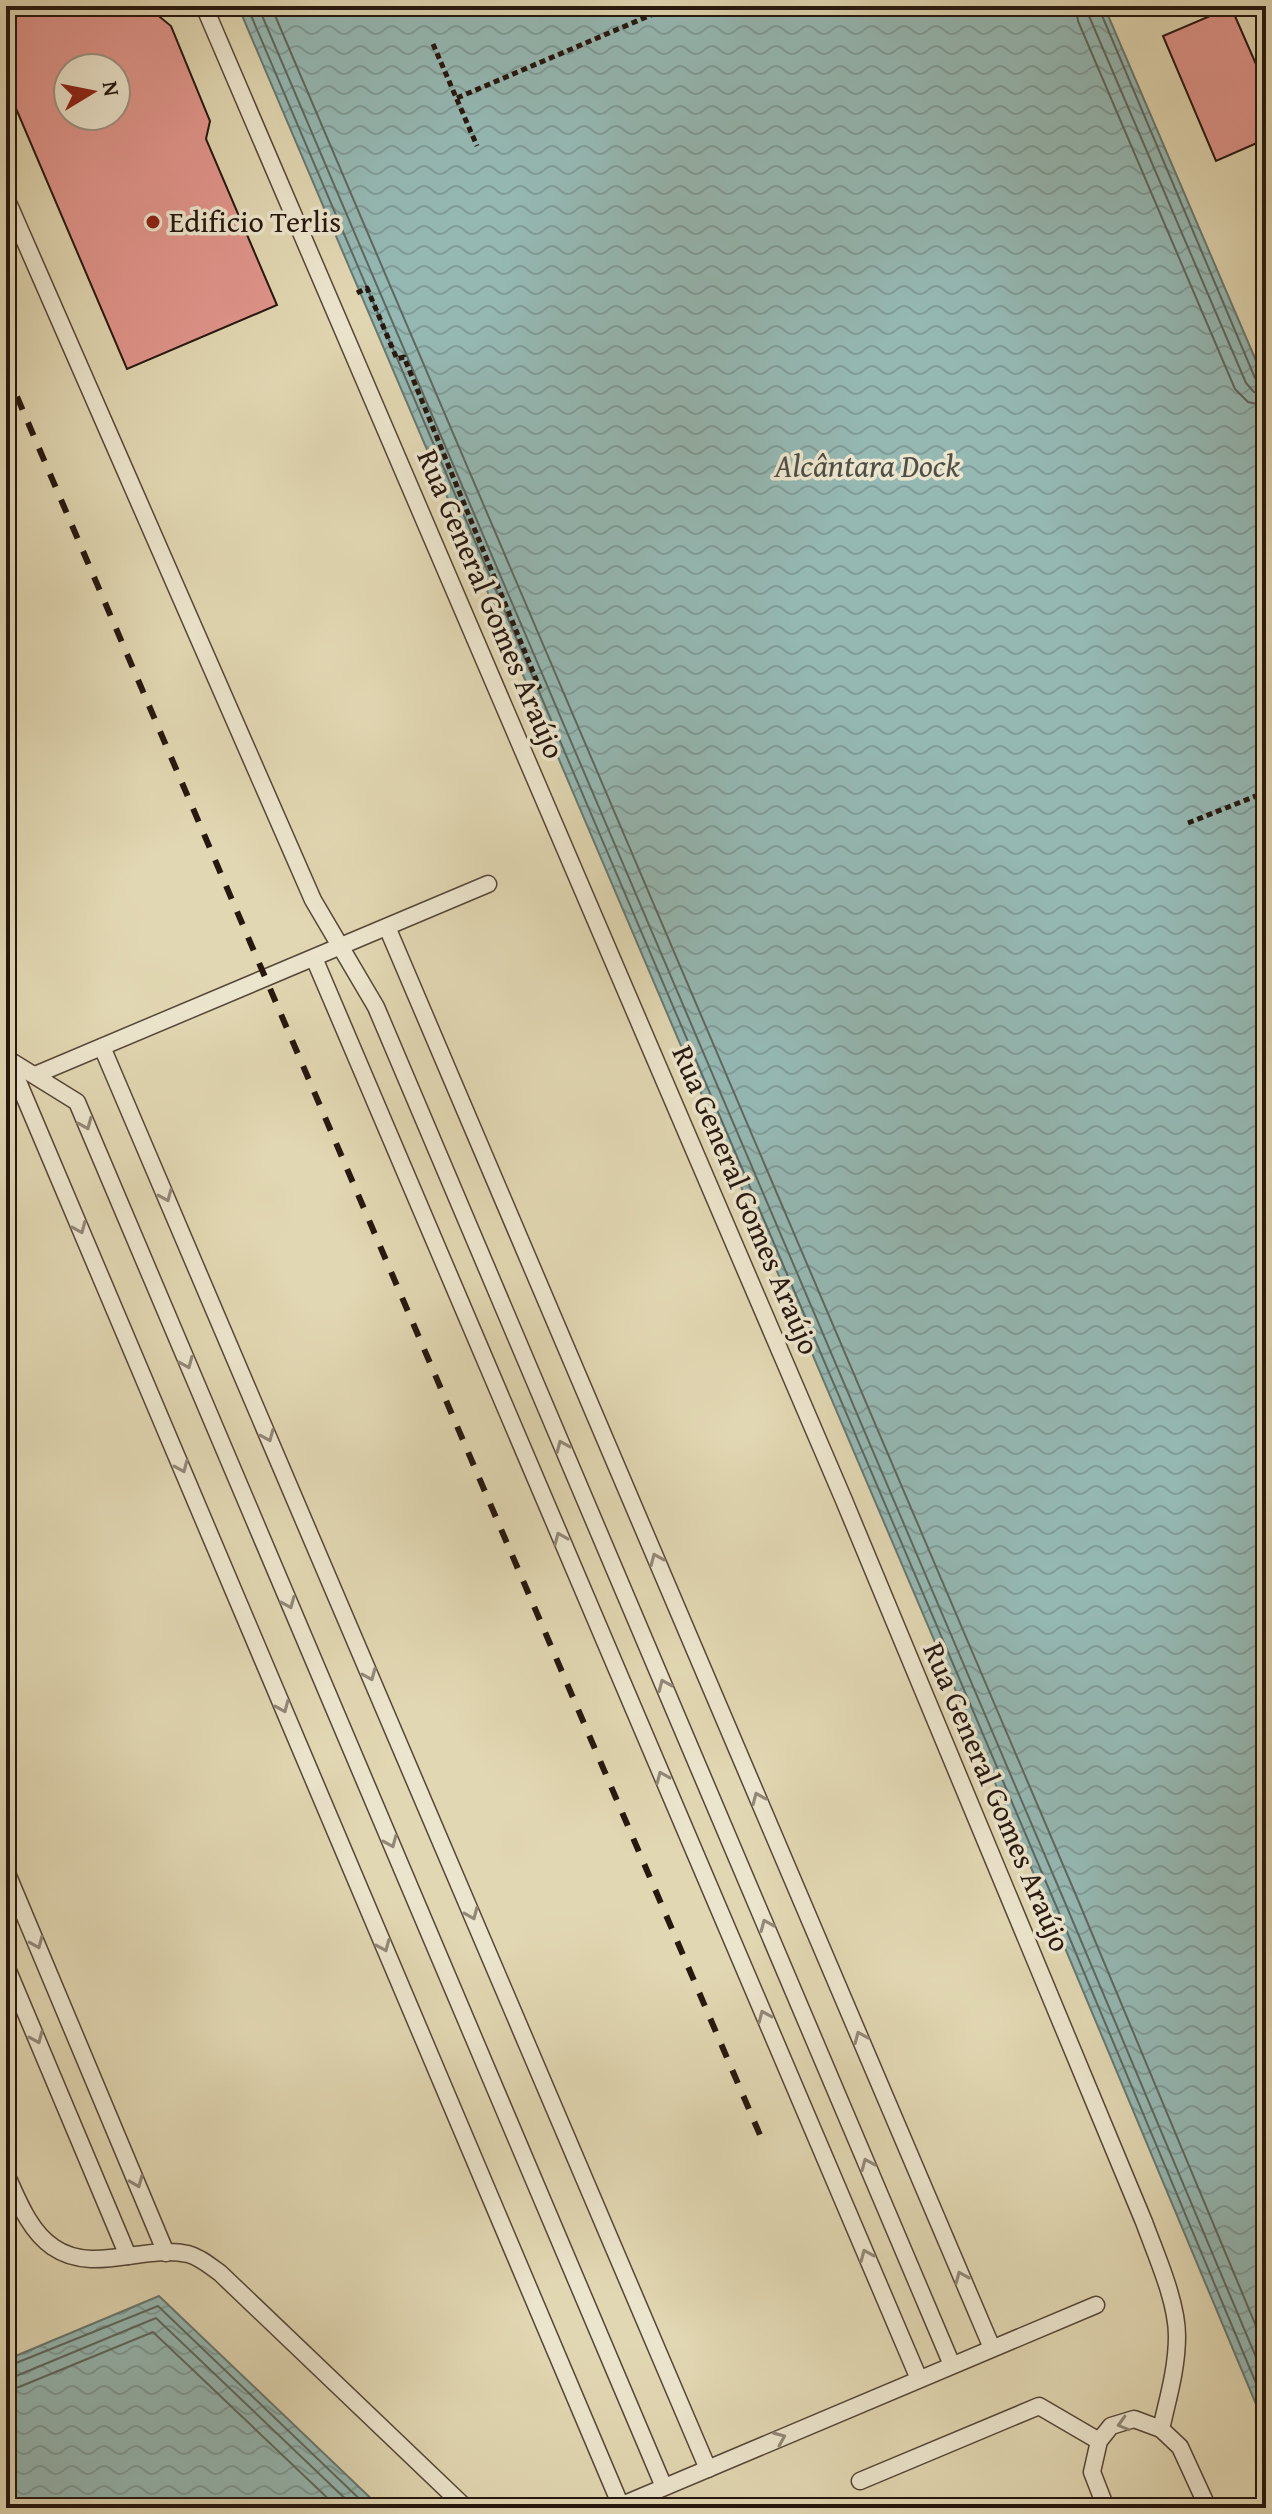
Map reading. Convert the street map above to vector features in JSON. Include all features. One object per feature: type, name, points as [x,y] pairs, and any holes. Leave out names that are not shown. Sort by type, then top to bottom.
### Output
[{"type":"lane","name":"Rua General Gomes Araújo","points":[[204,6],[843,1498],[1144,2222],[1168,2291],[1177,2333],[1175,2369],[1161,2429]]},
{"type":"lane","points":[[6,198],[313,900],[376,1007],[952,2365]]},
{"type":"lane","points":[[35,1075],[488,884]]},
{"type":"lane","points":[[387,927],[992,2348]]},
{"type":"lane","points":[[314,958],[919,2379]]},
{"type":"lane","points":[[102,1047],[708,2469]]},
{"type":"lane","points":[[7,1056],[618,2507],[1096,2305]]},
{"type":"lane","points":[[7,1056],[77,1102],[664,2487]]},
{"type":"lane","points":[[6,1871],[166,2253]]},
{"type":"lane","points":[[6,1966],[128,2256]]},
{"type":"lane","points":[[6,2174],[21,2207],[51,2246],[84,2259],[189,2254],[220,2273],[466,2508]]},
{"type":"lane","points":[[860,2481],[1039,2406],[1099,2441]]},
{"type":"lane","points":[[1106,2508],[1092,2472],[1099,2441],[1111,2426],[1134,2419],[1161,2429],[1180,2447],[1208,2508]]},
{"type":"path","points":[[457,98],[672,6]]},
{"type":"path","points":[[433,44],[477,146]]},
{"type":"path","points":[[353,295],[367,288],[397,359],[404,357],[540,689]]},
{"type":"path","points":[[1188,823],[1266,792]]},
{"type":"water","name":"Alcântara Dock","points":[[238,6],[1104,6],[1266,384],[1266,2428],[1050,1912]]},
{"type":"water","points":[[159,2296],[381,2508],[6,2508],[6,2360]]},
{"type":"building","name":"Edificio Terlis","points":[[6,6],[152,6],[155,13],[171,26],[210,121],[206,139],[277,305],[127,369],[6,85]]},
{"type":"building","points":[[1231,7],[1266,87],[1266,139],[1216,161],[1163,36]]},
{"type":"railway","points":[[6,371],[760,2135]]},
{"type":"place","name":"Edificio Terlis","points":[[153,222]]}]
